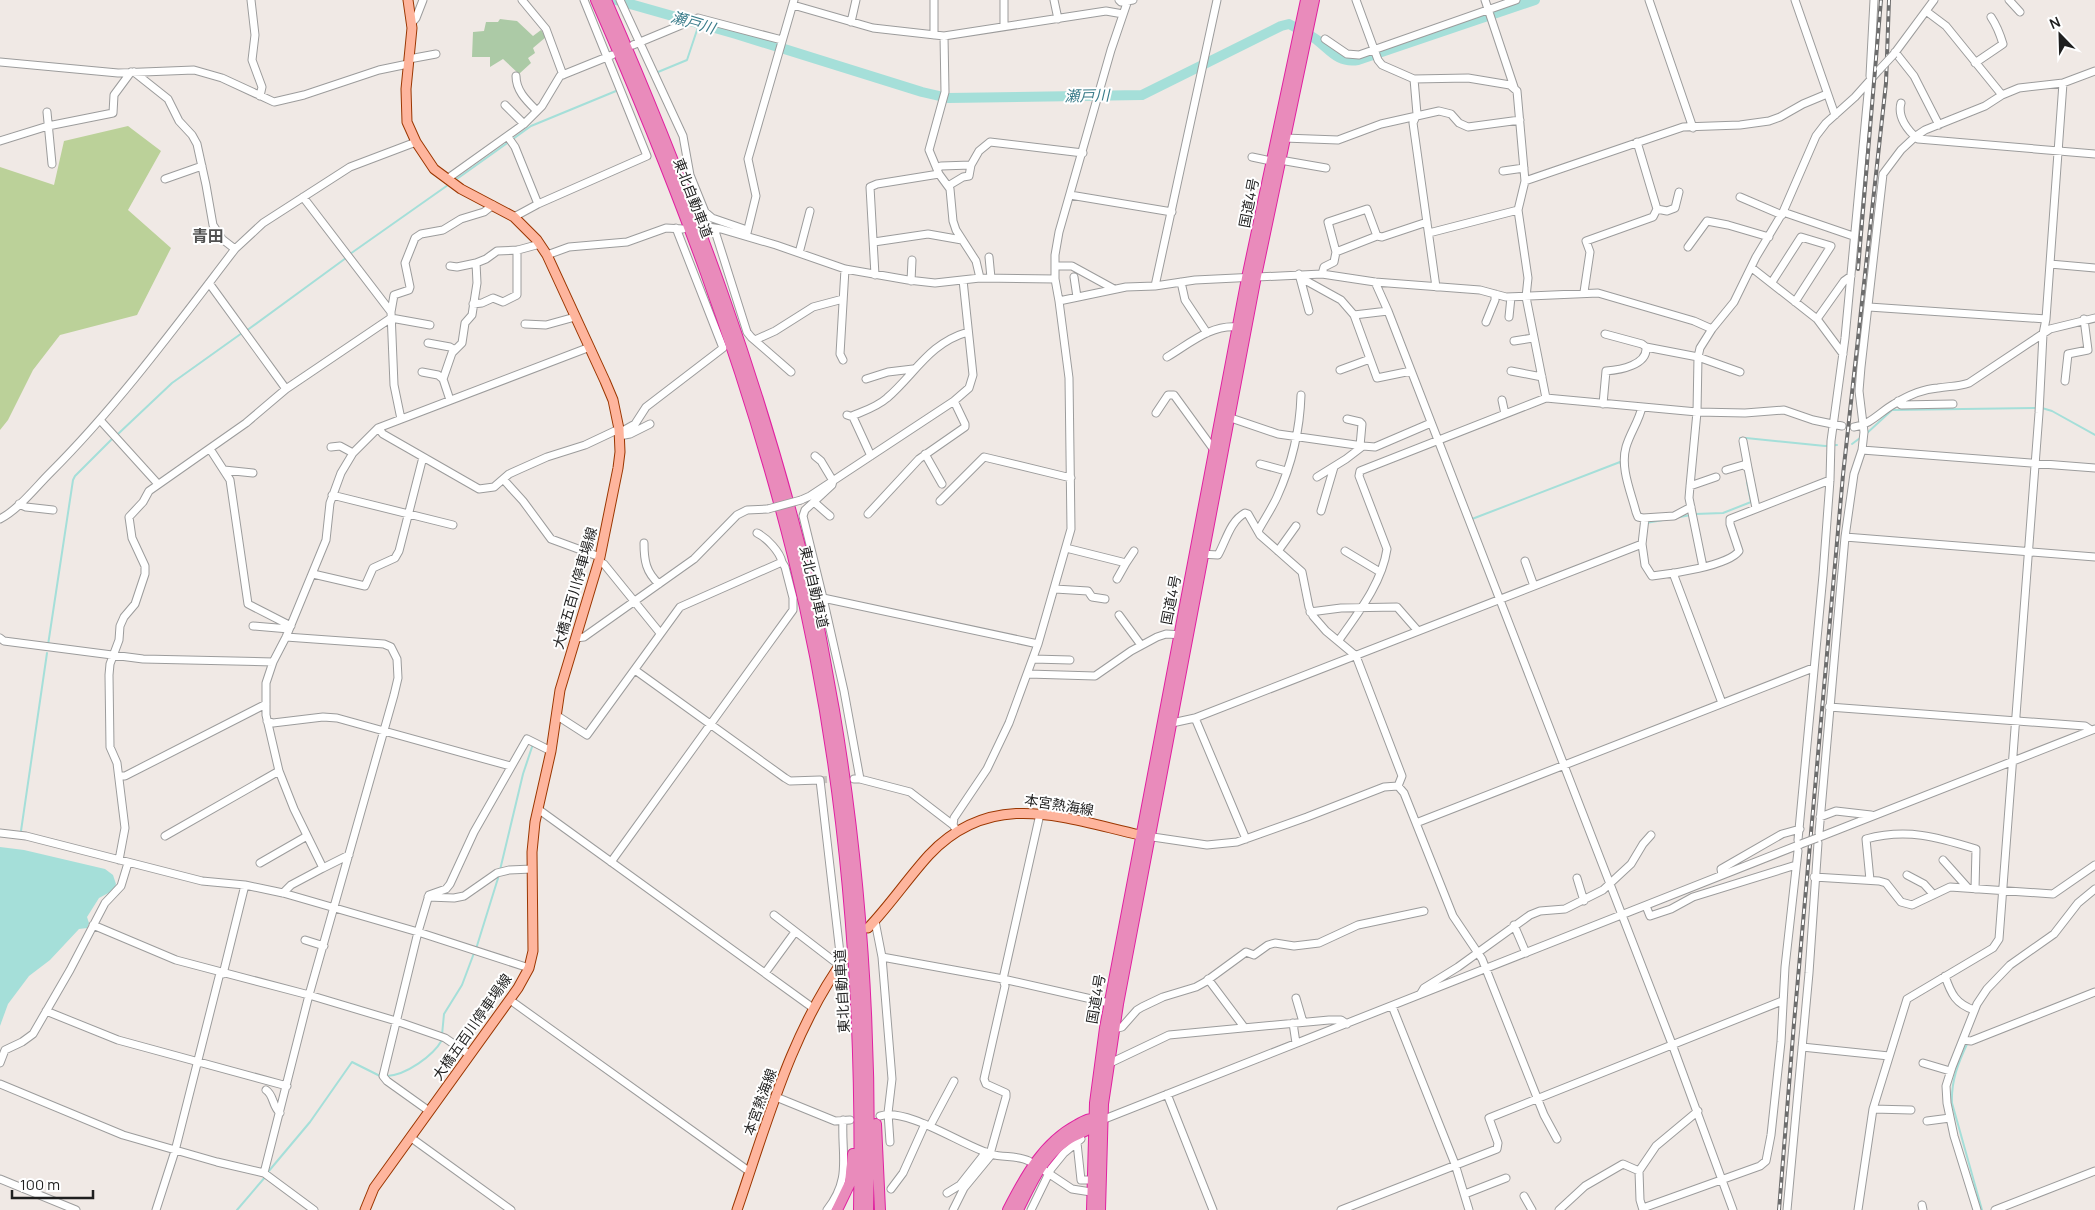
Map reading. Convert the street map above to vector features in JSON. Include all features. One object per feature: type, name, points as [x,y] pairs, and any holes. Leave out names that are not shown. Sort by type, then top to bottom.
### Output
[{"type":"highway","name":"東北自動車道","points":[[596,0],[652,132],[720,310],[768,460],[791,550],[820,686],[838,795],[862,1018],[869,1112],[868,1210]]},
{"type":"highway","name":"東北自動車道","points":[[606,0],[683,183],[750,369],[790,510],[821,638],[847,793],[859,896],[862,1018],[858,1210]]},
{"type":"highway","name":"国道4号","points":[[1306,0],[1306,18]]},
{"type":"highway","name":"国道4号","points":[[1100,1210],[1096,1121],[1108,1064],[1145,836],[1275,160],[1306,18],[1314,0]]},
{"type":"highway","name":"国道4号","points":[[1275,160],[1284,138],[1300,44]]},
{"type":"highway","name":"国道4号","points":[[1199,554],[1214,450],[1225,416],[1238,327],[1252,277]]},
{"type":"highway","name":"国道4号","points":[[1092,1210],[1091,1192],[1099,1066],[1109,1003],[1172,722],[1183,635]]},
{"type":"highway","points":[[837,1210],[846,1192],[852,1172],[862,1018]]},
{"type":"highway","points":[[862,1018],[872,1068],[880,1210]]},
{"type":"highway","points":[[1008,1210],[1032,1166],[1049,1145],[1068,1130],[1096,1121]]},
{"type":"highway","points":[[1018,1210],[1038,1170],[1055,1149],[1096,1121]]},
{"type":"main road","name":"大橋五百川停車場線","points":[[365,1210],[374,1188],[510,1000],[529,968],[534,937],[532,836],[551,751],[560,690],[600,559],[618,468],[619,432],[613,400],[547,255],[526,227],[514,217],[450,181],[430,165],[407,122],[406,88],[411,24],[408,0]]},
{"type":"main road","name":"本宮熱海線","points":[[868,928],[929,855],[955,828],[1016,812],[1040,814],[1145,836]]},
{"type":"main road","name":"本宮熱海線","points":[[736,1210],[776,1097],[813,1008],[842,960]]},
{"type":"street","points":[[251,0],[255,35],[252,60],[262,87],[260,96]]},
{"type":"street","points":[[411,24],[416,18],[423,0]]},
{"type":"street","points":[[522,0],[546,29],[563,74]]},
{"type":"street","points":[[514,217],[538,204],[647,156],[609,56],[584,0]]},
{"type":"street","points":[[851,22],[856,0]]},
{"type":"street","points":[[934,0],[934,36]]},
{"type":"street","points":[[1004,0],[1004,26]]},
{"type":"street","points":[[1054,0],[1058,19]]},
{"type":"street","points":[[955,828],[954,818],[988,769],[1028,674],[1055,589],[1071,529],[1068,378],[1055,266],[1058,238],[1100,91],[1129,0],[1118,0]]},
{"type":"street","points":[[1156,286],[1205,60],[1216,0]]},
{"type":"street","points":[[1356,0],[1374,51],[1382,66],[1414,79],[1468,78],[1514,87]]},
{"type":"street","points":[[1485,0],[1518,96],[1525,182],[1518,210],[1528,278],[1526,297],[1546,398]]},
{"type":"street","points":[[1325,39],[1350,55],[1359,55],[1516,0]]},
{"type":"street","points":[[1649,0],[1693,128]]},
{"type":"street","points":[[1795,0],[1835,115]]},
{"type":"street","points":[[1800,842],[1830,480],[1830,441],[1834,425],[1851,276],[1853,236],[1870,79],[1874,0]]},
{"type":"street","points":[[1703,567],[1692,512],[1690,486],[1700,348],[1712,329],[1734,302],[1782,213],[1816,136],[1895,53],[1934,0]]},
{"type":"street","points":[[2009,0],[2020,12]]},
{"type":"street","points":[[747,233],[756,196],[748,158],[794,2],[873,28],[934,36],[1106,11],[1123,14]]},
{"type":"street","points":[[622,4],[637,44],[683,136],[690,175],[705,212],[712,218],[799,253],[845,269],[875,275],[935,283],[980,278],[1055,279]]},
{"type":"street","points":[[1926,11],[1946,26],[2002,95]]},
{"type":"street","points":[[1976,63],[2003,44],[1998,35],[1998,28],[1991,17]]},
{"type":"street","points":[[637,44],[698,18],[780,45]]},
{"type":"street","points":[[944,36],[945,92],[929,150],[938,171],[951,193],[953,221],[962,240],[976,261],[980,278]]},
{"type":"street","points":[[1895,53],[1914,76],[1939,125]]},
{"type":"street","points":[[0,62],[118,73],[194,70],[222,78],[274,102],[436,54]]},
{"type":"street","points":[[450,181],[510,139],[546,100],[557,80],[563,74],[609,56]]},
{"type":"street","points":[[0,140],[48,126],[113,113],[114,95],[132,72]]},
{"type":"street","points":[[132,72],[172,105],[179,121],[192,134],[202,166],[213,225],[216,232],[235,249]]},
{"type":"street","points":[[1787,1210],[1809,972],[1814,878],[1844,538],[1854,474],[1862,450],[1863,433],[1859,391],[1883,174],[1915,137],[1939,125],[1985,106],[2002,95],[2019,88],[2063,83],[2095,72]]},
{"type":"street","points":[[197,81],[202,73]]},
{"type":"street","points":[[516,76],[519,90],[537,111]]},
{"type":"street","points":[[1414,79],[1416,116],[1413,123],[1436,287]]},
{"type":"street","points":[[1858,1210],[1873,1109],[1907,999],[1997,944],[1999,939],[2040,399],[2042,334],[2046,319],[2063,83]]},
{"type":"street","points":[[1525,182],[1683,127],[1740,125],[1780,118],[1804,104],[1828,94]]},
{"type":"street","points":[[1901,103],[1900,114],[1918,139],[2095,154]]},
{"type":"street","points":[[506,106],[524,124]]},
{"type":"street","points":[[1284,138],[1338,140],[1381,124],[1438,111],[1447,112],[1459,123],[1468,127],[1520,120]]},
{"type":"street","points":[[47,112],[52,164]]},
{"type":"street","points":[[510,139],[538,204]]},
{"type":"street","points":[[0,519],[20,504],[100,420],[130,386],[235,249],[263,223],[350,167],[416,142]]},
{"type":"street","points":[[948,186],[969,176],[971,165],[980,151],[990,142],[1083,153]]},
{"type":"street","points":[[1584,292],[1590,252],[1586,241],[1653,218],[1657,209],[1637,142]]},
{"type":"street","points":[[1252,157],[1326,168]]},
{"type":"street","points":[[875,275],[870,187],[938,171],[942,166],[971,165]]},
{"type":"street","points":[[166,179],[202,166]]},
{"type":"street","points":[[1504,171],[1524,168]]},
{"type":"street","points":[[1657,209],[1667,211],[1675,208],[1679,192]]},
{"type":"street","points":[[1070,195],[1172,212]]},
{"type":"street","points":[[303,197],[391,315],[430,325]]},
{"type":"street","points":[[1740,197],[1853,236]]},
{"type":"street","points":[[401,419],[394,385],[391,315],[394,295],[409,290],[410,287],[405,263],[415,238],[421,234],[443,230],[461,219],[484,212],[493,206]]},
{"type":"street","points":[[1322,274],[1324,267],[1334,262],[1336,252],[1328,222],[1367,209],[1377,236]]},
{"type":"street","points":[[1428,233],[1518,210]]},
{"type":"street","points":[[799,253],[810,211]]},
{"type":"street","points":[[1688,248],[1707,221],[1770,236]]},
{"type":"street","points":[[1336,252],[1377,236],[1382,237],[1427,222]]},
{"type":"street","points":[[378,428],[383,434],[450,471],[477,489],[494,487],[509,474],[535,462],[585,445],[635,424],[646,407],[722,348],[679,228],[657,231],[627,242],[570,247],[547,255]]},
{"type":"street","points":[[747,233],[711,228],[748,332],[791,372]]},
{"type":"street","points":[[874,242],[928,234],[962,240]]},
{"type":"street","points":[[1772,282],[1801,238],[1831,246],[1795,302]]},
{"type":"street","points":[[450,266],[457,267],[476,263],[497,251],[517,250],[540,244]]},
{"type":"street","points":[[473,304],[482,304],[493,298],[504,302],[517,295],[517,250]]},
{"type":"street","points":[[988,257],[991,278]]},
{"type":"street","points":[[911,281],[912,260]]},
{"type":"street","points":[[443,379],[455,350],[462,343],[465,323],[472,316],[477,283],[476,263]]},
{"type":"street","points":[[2050,264],[2095,268]]},
{"type":"street","points":[[1055,266],[1072,266],[1114,289]]},
{"type":"street","points":[[1752,268],[1817,319],[1843,354]]},
{"type":"street","points":[[843,360],[840,354],[845,269]]},
{"type":"street","points":[[1299,274],[1309,311]]},
{"type":"street","points":[[1299,274],[1303,279],[1341,300],[1354,315],[1377,378],[1411,371]]},
{"type":"street","points":[[1059,301],[1114,289],[1139,286],[1252,277],[1322,274],[1375,282],[1480,290],[1511,297],[1584,292],[1598,293],[1694,320],[1712,329]]},
{"type":"street","points":[[1817,319],[1844,281],[1851,276]]},
{"type":"street","points":[[1074,277],[1077,297]]},
{"type":"street","points":[[955,828],[910,792],[857,779],[844,691],[803,516],[805,510],[833,483],[954,401],[969,388],[973,379],[963,280]]},
{"type":"street","points":[[1181,282],[1185,300],[1207,332]]},
{"type":"street","points":[[1375,282],[1388,311],[1623,915],[1698,1111],[1733,1210]]},
{"type":"street","points":[[209,283],[286,389]]},
{"type":"street","points":[[1486,322],[1495,300],[1495,294]]},
{"type":"street","points":[[1509,317],[1511,297]]},
{"type":"street","points":[[755,340],[775,331],[813,307],[843,299]]},
{"type":"street","points":[[1869,307],[2046,319]]},
{"type":"street","points":[[1354,315],[1388,311]]},
{"type":"street","points":[[119,860],[125,828],[117,763],[110,747],[108,724],[109,675],[119,640],[120,626],[124,617],[135,604],[145,574],[145,566],[132,538],[129,517],[143,502],[149,490],[253,418],[286,389],[391,315]]},
{"type":"street","points":[[525,324],[546,325],[575,317]]},
{"type":"street","points":[[1863,433],[1898,401],[1913,393],[1936,388],[1960,386],[1968,383],[2050,329],[2095,318]]},
{"type":"street","points":[[2065,381],[2068,354],[2088,350],[2084,320]]},
{"type":"street","points":[[1167,357],[1207,332],[1220,327],[1238,327]]},
{"type":"street","points":[[871,456],[849,416],[886,400],[913,369],[934,350],[960,334],[968,332]]},
{"type":"street","points":[[1605,334],[1642,344],[1646,347],[1698,357],[1740,372]]},
{"type":"street","points":[[1514,341],[1533,338]]},
{"type":"street","points":[[428,343],[450,347],[455,350]]},
{"type":"street","points":[[323,868],[279,771],[271,743],[266,704],[266,683],[273,662],[313,574],[328,533],[330,503],[344,464],[352,453],[378,428],[590,347]]},
{"type":"street","points":[[1603,404],[1606,371],[1618,370],[1642,360],[1646,347]]},
{"type":"street","points":[[1340,370],[1370,359]]},
{"type":"street","points":[[866,379],[888,372],[913,369]]},
{"type":"street","points":[[1511,370],[1542,377]]},
{"type":"street","points":[[422,372],[438,375],[443,379],[450,400]]},
{"type":"street","points":[[1156,413],[1168,395],[1174,395],[1214,450]]},
{"type":"street","points":[[1258,531],[1277,497],[1286,471],[1296,436],[1301,395]]},
{"type":"street","points":[[1339,640],[1361,609],[1380,572],[1386,555],[1386,546],[1359,476],[1360,471],[1546,398],[1696,412],[1745,413],[1784,410],[1813,420],[1842,426]]},
{"type":"street","points":[[1502,400],[1505,414]]},
{"type":"street","points":[[868,514],[926,454],[965,426],[954,401]]},
{"type":"street","points":[[1898,401],[1901,405],[1953,404]]},
{"type":"street","points":[[1642,407],[1626,445],[1624,463],[1638,517],[1674,516],[1692,512]]},
{"type":"street","points":[[1225,416],[1278,434],[1375,447],[1431,423]]},
{"type":"street","points":[[1317,477],[1334,467],[1361,446],[1362,424],[1347,419]]},
{"type":"street","points":[[100,420],[158,484]]},
{"type":"street","points":[[619,432],[627,436],[650,424]]},
{"type":"street","points":[[1854,427],[1863,433]]},
{"type":"street","points":[[1743,441],[1756,508]]},
{"type":"street","points":[[331,447],[340,446],[352,453]]},
{"type":"street","points":[[210,449],[230,480],[248,604],[290,627]]},
{"type":"street","points":[[1862,450],[2095,468]]},
{"type":"street","points":[[926,454],[942,484]]},
{"type":"street","points":[[815,456],[821,461],[833,483]]},
{"type":"street","points":[[313,574],[365,586],[373,568],[392,560],[398,554],[422,457]]},
{"type":"street","points":[[940,501],[984,457],[1071,478]]},
{"type":"street","points":[[1260,464],[1286,471]]},
{"type":"street","points":[[1726,470],[1743,465],[1748,468]]},
{"type":"street","points":[[1321,511],[1334,467]]},
{"type":"street","points":[[224,470],[253,473]]},
{"type":"street","points":[[576,638],[584,637],[694,560],[737,515],[747,510],[768,509],[801,500],[849,476]]},
{"type":"street","points":[[1690,486],[1716,477]]},
{"type":"street","points":[[503,479],[523,501],[551,539],[600,559],[660,633]]},
{"type":"street","points":[[1645,518],[1642,544],[1645,565],[1650,574],[1703,567],[1737,554],[1739,548],[1729,521],[1732,518],[1830,480]]},
{"type":"street","points":[[332,495],[454,525]]},
{"type":"street","points":[[814,502],[830,516]]},
{"type":"street","points":[[20,504],[26,507],[53,510]]},
{"type":"street","points":[[1199,554],[1218,555],[1230,529],[1243,514],[1248,514],[1258,531],[1302,572],[1310,612],[1326,631],[1356,656],[1402,776],[1398,786]]},
{"type":"street","points":[[1278,551],[1296,526]]},
{"type":"street","points":[[611,862],[793,610],[793,598],[782,562],[763,536],[757,533]]},
{"type":"street","points":[[1844,538],[2095,557]]},
{"type":"street","points":[[644,543],[644,553],[649,574],[659,584]]},
{"type":"street","points":[[1172,722],[1195,718],[1642,544]]},
{"type":"street","points":[[1066,548],[1126,564]]},
{"type":"street","points":[[1117,579],[1134,551]]},
{"type":"street","points":[[1345,551],[1380,572]]},
{"type":"street","points":[[1525,561],[1534,586]]},
{"type":"street","points":[[556,715],[587,735],[682,605],[713,594],[782,562]]},
{"type":"street","points":[[1672,572],[1722,703]]},
{"type":"street","points":[[1055,589],[1088,591],[1092,597],[1105,599]]},
{"type":"street","points":[[822,598],[1038,644]]},
{"type":"street","points":[[1310,612],[1400,608],[1418,632]]},
{"type":"street","points":[[1120,615],[1141,646]]},
{"type":"street","points":[[253,626],[290,627]]},
{"type":"street","points":[[1028,674],[1095,676],[1141,646],[1162,635],[1183,635]]},
{"type":"street","points":[[264,1173],[310,994],[398,678],[396,654],[384,644],[286,637]]},
{"type":"street","points":[[0,638],[4,642],[142,660],[273,662]]},
{"type":"street","points":[[1033,659],[1070,660]]},
{"type":"street","points":[[1416,823],[1813,668]]},
{"type":"street","points":[[635,670],[790,781],[820,780],[842,960]]},
{"type":"street","points":[[119,776],[125,776],[266,704]]},
{"type":"street","points":[[1829,707],[2085,726],[2093,730]]},
{"type":"street","points":[[268,722],[323,717],[336,718],[510,766]]},
{"type":"street","points":[[1195,718],[1246,839]]},
{"type":"street","points":[[1096,1121],[1722,876],[1800,842],[1818,838],[2093,730]]},
{"type":"street","points":[[429,1111],[384,1078],[385,1064],[428,897],[430,893],[446,888],[450,884],[474,832],[527,739],[551,751]]},
{"type":"street","points":[[165,836],[279,771]]},
{"type":"street","points":[[1398,786],[1404,793],[1453,916],[1486,968],[1547,1123],[1557,1139]]},
{"type":"street","points":[[1145,836],[1207,845],[1246,839],[1384,787],[1398,786]]},
{"type":"street","points":[[538,809],[813,1008]]},
{"type":"street","points":[[1820,817],[1836,811],[1873,816]]},
{"type":"street","points":[[953,1210],[964,1188],[989,1153],[1006,1097],[1006,1093],[986,1084],[984,1080],[1005,986],[1003,979],[1040,814]]},
{"type":"street","points":[[1722,876],[1721,869],[1782,834],[1800,829]]},
{"type":"street","points":[[0,833],[26,836],[202,881],[245,885],[283,893],[474,949],[529,968]]},
{"type":"street","points":[[1870,880],[1866,839],[1897,833],[1922,834],[1976,849],[1971,888]]},
{"type":"street","points":[[260,863],[307,836]]},
{"type":"street","points":[[1421,993],[1424,988],[1458,967],[1514,925],[1540,911],[1558,910],[1584,901],[1610,885],[1631,864],[1643,844],[1651,836]]},
{"type":"street","points":[[1698,1111],[1656,1146],[1639,1171],[1640,1200],[1643,1209],[1760,1166],[1766,1160],[1771,1134],[1781,1042],[1782,1001],[1798,851]]},
{"type":"street","points":[[283,893],[291,885],[349,855]]},
{"type":"street","points":[[1943,860],[1971,888]]},
{"type":"street","points":[[0,1063],[5,1050],[29,1038],[46,1011],[105,903],[121,886],[128,863]]},
{"type":"street","points":[[1646,906],[1650,916],[1671,909],[1693,897],[1796,865]]},
{"type":"street","points":[[1814,878],[1870,880],[1886,883],[1901,902],[1907,905],[1916,904],[1950,887],[2053,894],[2095,865]]},
{"type":"street","points":[[428,897],[464,896],[497,873],[509,870],[532,869]]},
{"type":"street","points":[[1907,875],[1924,884],[1933,894]]},
{"type":"street","points":[[1577,878],[1584,901]]},
{"type":"street","points":[[156,1210],[175,1151],[245,885]]},
{"type":"street","points":[[1977,1210],[1950,1118],[1946,1086],[1950,1071],[1981,997],[2002,971],[2054,934],[2078,903],[2095,889]]},
{"type":"street","points":[[1114,1029],[1122,1027],[1142,1007],[1163,997],[1196,987],[1246,952],[1254,955],[1268,945],[1275,944],[1294,946],[1320,944],[1358,925],[1424,911]]},
{"type":"street","points":[[774,915],[795,932],[842,960]]},
{"type":"street","points":[[875,921],[882,957],[892,1080],[884,1114],[890,1142]]},
{"type":"street","points":[[93,925],[176,960],[222,974],[310,994],[396,1021],[445,1038],[470,1055]]},
{"type":"street","points":[[1514,925],[1526,953]]},
{"type":"street","points":[[765,974],[795,932]]},
{"type":"street","points":[[305,940],[324,946]]},
{"type":"street","points":[[882,957],[1003,979],[1109,1003]]},
{"type":"street","points":[[1945,976],[1952,995],[1960,1004],[1974,1010]]},
{"type":"street","points":[[1208,979],[1244,1027]]},
{"type":"street","points":[[1963,1040],[1979,1037],[2095,992]]},
{"type":"street","points":[[1296,998],[1304,1022]]},
{"type":"street","points":[[510,1000],[750,1172]]},
{"type":"street","points":[[1341,1210],[1498,1147],[1498,1139],[1489,1118],[1782,1001]]},
{"type":"street","points":[[1392,1006],[1455,1164],[1469,1210]]},
{"type":"street","points":[[46,1011],[118,1040],[199,1060],[287,1086]]},
{"type":"street","points":[[1108,1064],[1170,1035],[1304,1022],[1341,1020],[1347,1024]]},
{"type":"street","points":[[1293,1023],[1296,1044]]},
{"type":"street","points":[[1802,1047],[1889,1056]]},
{"type":"street","points":[[1923,1063],[1950,1071]]},
{"type":"street","points":[[891,1189],[903,1173],[927,1125],[954,1081]]},
{"type":"street","points":[[0,1084],[122,1135],[175,1151],[264,1173],[314,1210]]},
{"type":"street","points":[[266,1090],[270,1094],[275,1109],[280,1113]]},
{"type":"street","points":[[1167,1094],[1213,1210]]},
{"type":"street","points":[[776,1097],[835,1121],[847,1120],[845,1167],[840,1187],[827,1210]]},
{"type":"street","points":[[1873,1109],[1911,1110]]},
{"type":"street","points":[[884,1114],[927,1125],[989,1153],[1028,1161]]},
{"type":"street","points":[[1927,1121],[1950,1118]]},
{"type":"street","points":[[410,1137],[511,1210]]},
{"type":"street","points":[[1031,1210],[1046,1172],[1064,1153],[1079,1141],[1081,1180],[1092,1180]]},
{"type":"street","points":[[947,1193],[960,1185],[989,1153]]},
{"type":"street","points":[[1559,1210],[1585,1186],[1623,1164],[1639,1171]]},
{"type":"street","points":[[1995,1210],[2095,1171]]},
{"type":"street","points":[[1046,1172],[1072,1189],[1091,1192]]},
{"type":"street","points":[[1465,1194],[1506,1178]]},
{"type":"street","points":[[0,1179],[76,1210]]},
{"type":"street","points":[[1524,1196],[1532,1210]]},
{"type":"green space","points":[[500,19],[517,21],[533,36],[541,30],[546,37],[533,48],[535,53],[528,58],[531,63],[519,74],[503,59],[490,67],[490,57],[472,57],[473,32],[484,31],[486,22],[498,22]]},
{"type":"green space","points":[[128,126],[161,151],[128,210],[171,248],[137,315],[60,335],[33,370],[8,420],[0,430],[0,167],[54,185],[64,141]]},
{"type":"water","points":[[0,847],[24,850],[105,869],[113,875],[116,884],[114,890],[99,898],[87,917],[89,923],[87,928],[79,929],[50,960],[29,976],[8,1004],[0,1026]]},
{"type":"waterway","name":"瀬戸川","points":[[616,0],[736,34],[922,92],[948,98],[1142,95],[1281,26],[1289,24],[1314,38],[1340,58],[1358,60],[1535,0]]},
{"type":"waterway","points":[[658,72],[687,60],[699,24]]},
{"type":"waterway","points":[[454,181],[531,126],[616,91]]},
{"type":"waterway","points":[[350,254],[448,185]]},
{"type":"waterway","points":[[246,331],[346,258]]},
{"type":"waterway","points":[[118,434],[172,383],[242,333]]},
{"type":"waterway","points":[[1866,434],[1892,410],[2037,408]]},
{"type":"waterway","points":[[2042,408],[2052,411],[2095,435]]},
{"type":"waterway","points":[[1740,441],[1740,438],[1746,438],[1825,446],[1837,445]]},
{"type":"waterway","points":[[1852,444],[1860,438]]},
{"type":"waterway","points":[[48,645],[73,480],[112,439]]},
{"type":"waterway","points":[[1472,519],[1620,462],[1622,468]]},
{"type":"waterway","points":[[1695,514],[1723,513],[1751,502],[1747,482]]},
{"type":"waterway","points":[[1646,523],[1691,515]]},
{"type":"waterway","points":[[21,831],[47,653]]},
{"type":"waterway","points":[[500,870],[523,774],[533,744]]},
{"type":"waterway","points":[[476,949],[499,875]]},
{"type":"waterway","points":[[442,1035],[444,1014],[462,985],[474,953]]},
{"type":"waterway","points":[[387,1076],[402,1072],[418,1064],[442,1040]]},
{"type":"waterway","points":[[1968,1042],[1956,1072],[1952,1103],[1982,1210]]},
{"type":"waterway","points":[[268,1172],[310,1122],[352,1062],[380,1076]]},
{"type":"waterway","points":[[237,1210],[266,1176]]},
{"type":"tunnel","points":[[820,780],[838,779]]},
{"type":"railway","points":[[1858,269],[1881,0]]},
{"type":"railway","points":[[1779,1210],[1843,475],[1886,83],[1889,0]]},
{"type":"district","name":"青田","points":[[208,236]]}]
